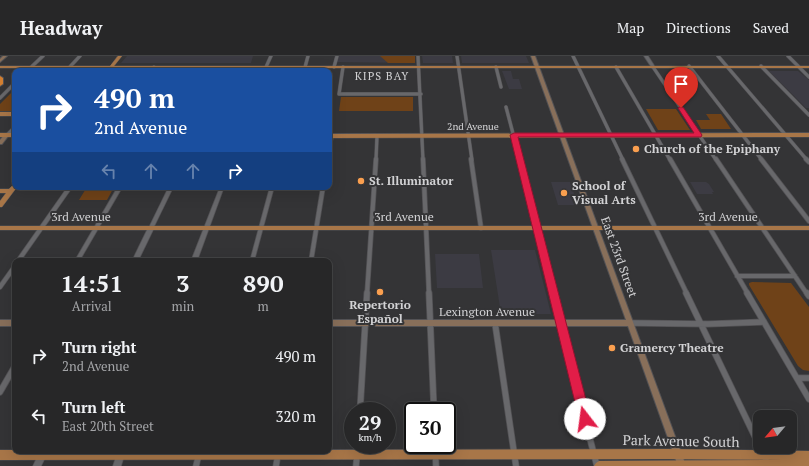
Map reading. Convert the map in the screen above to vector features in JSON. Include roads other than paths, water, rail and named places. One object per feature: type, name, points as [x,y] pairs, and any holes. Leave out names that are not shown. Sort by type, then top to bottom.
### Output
[{"type":"highway","points":[[0,78],[0,84]]},
{"type":"main road","points":[[0,61],[6,56]]},
{"type":"main road","points":[[110,68],[120,56]]},
{"type":"main road","name":"East 23rd Street","points":[[534,56],[682,466]]},
{"type":"main road","points":[[319,68],[689,66],[809,67]]},
{"type":"main road","points":[[0,67],[90,68]]},
{"type":"main road","points":[[0,114],[12,114]]},
{"type":"main road","points":[[0,135],[12,135]]},
{"type":"main road","points":[[0,143],[7,135]]},
{"type":"main road","name":"2nd Avenue","points":[[332,136],[809,135]]},
{"type":"main road","points":[[0,191],[12,189]]},
{"type":"main road","points":[[0,205],[12,190]]},
{"type":"main road","name":"3rd Avenue","points":[[0,228],[809,228]]},
{"type":"main road","points":[[537,228],[560,323]]},
{"type":"main road","points":[[0,323],[12,323]]},
{"type":"main road","name":"Lexington Avenue","points":[[332,323],[630,323]]},
{"type":"main road","name":"Park Avenue South","points":[[332,451],[344,450]]},
{"type":"main road","name":"Park Avenue South","points":[[456,451],[514,454],[809,456]]},
{"type":"main road","name":"Park Avenue South","points":[[0,455],[22,454]]},
{"type":"main road","name":"Park Avenue South","points":[[598,466],[809,465]]},
{"type":"street","points":[[32,67],[42,56]]},
{"type":"street","points":[[70,67],[80,56]]},
{"type":"street","points":[[265,68],[271,56]]},
{"type":"street","points":[[304,68],[308,56]]},
{"type":"street","points":[[334,67],[337,56]]},
{"type":"street","points":[[418,56],[420,67],[434,402]]},
{"type":"street","points":[[457,56],[481,228]]},
{"type":"street","points":[[573,56],[768,466]]},
{"type":"street","points":[[646,56],[809,296]]},
{"type":"street","points":[[718,56],[809,162]]},
{"type":"street","points":[[788,56],[809,77]]},
{"type":"street","points":[[689,66],[809,221]]},
{"type":"street","points":[[761,66],[809,116]]},
{"type":"street","points":[[343,67],[339,94],[421,94]]},
{"type":"street","points":[[496,67],[501,87]]},
{"type":"street","points":[[616,67],[809,399]]},
{"type":"street","points":[[0,98],[12,87]]},
{"type":"street","points":[[506,107],[537,228]]},
{"type":"street","points":[[803,109],[809,109]]},
{"type":"street","points":[[7,135],[12,130]]},
{"type":"street","points":[[361,402],[377,136]]},
{"type":"street","points":[[20,258],[68,190]]},
{"type":"street","points":[[78,258],[118,190]]},
{"type":"street","points":[[136,258],[170,190]]},
{"type":"street","points":[[195,258],[221,190]]},
{"type":"street","points":[[253,258],[271,190]]},
{"type":"street","points":[[311,258],[322,190]]},
{"type":"street","points":[[0,288],[12,270]]},
{"type":"street","points":[[737,276],[795,276]]},
{"type":"street","name":"Lexington Avenue","points":[[630,323],[764,322]]},
{"type":"street","points":[[495,323],[516,466]]},
{"type":"street","points":[[560,323],[598,466]]},
{"type":"street","points":[[0,392],[12,371]]},
{"type":"street","points":[[797,378],[809,378]]},
{"type":"street","points":[[38,466],[44,454]]},
{"type":"street","points":[[117,466],[121,454]]},
{"type":"street","points":[[196,466],[200,454]]},
{"type":"street","points":[[276,466],[278,454]]},
{"type":"street","points":[[356,466],[357,454]]},
{"type":"street","points":[[435,454],[436,466]]},
{"type":"place","name":"Church of the Epiphany","points":[[636,149]]},
{"type":"place","name":"St. Illuminator","points":[[361,181]]},
{"type":"place","name":"School of Visual Arts","points":[[564,193]]},
{"type":"place","name":"Repertorio Español","points":[[380,292]]},
{"type":"place","name":"Gramercy Theatre","points":[[612,348]]},
{"type":"district","name":"KIPS BAY","points":[[382,76]]}]
